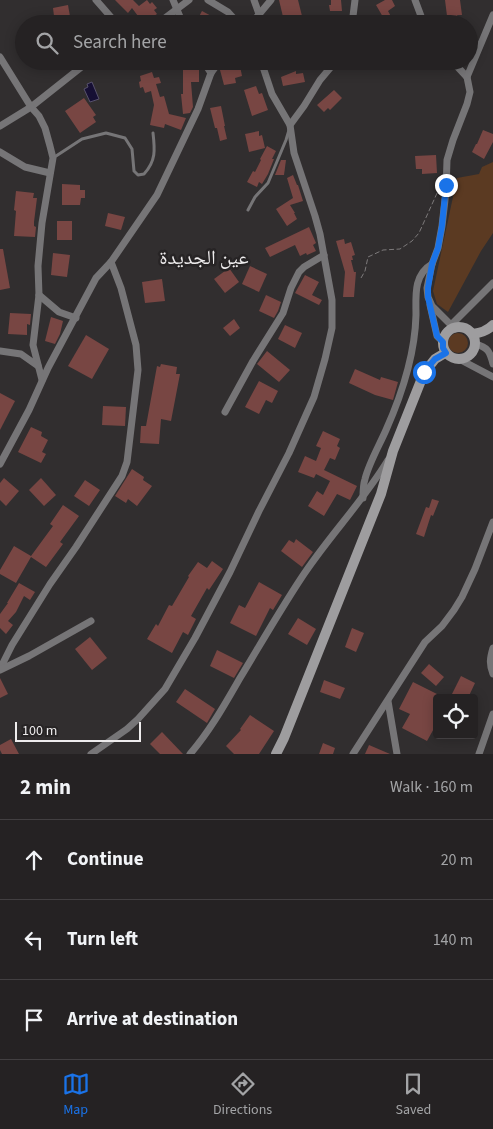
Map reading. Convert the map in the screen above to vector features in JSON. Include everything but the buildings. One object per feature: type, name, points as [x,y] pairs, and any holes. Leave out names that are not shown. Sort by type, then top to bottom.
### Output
[{"type":"street","points":[[96,0],[109,15]]},
{"type":"street","points":[[173,0],[180,15]]},
{"type":"street","points":[[169,15],[189,0]]},
{"type":"street","points":[[208,0],[231,15]]},
{"type":"street","points":[[254,0],[259,14],[271,0]]},
{"type":"street","points":[[354,15],[356,0]]},
{"type":"street","points":[[416,0],[421,15]]},
{"type":"street","points":[[478,51],[493,15]]},
{"type":"street","points":[[0,59],[31,107],[39,116],[45,128],[53,158],[42,223],[38,266],[39,295],[34,345],[42,380]]},
{"type":"street","points":[[0,126],[31,107],[78,70]]},
{"type":"street","points":[[0,464],[96,278],[111,262],[157,195],[198,109],[213,70]]},
{"type":"street","points":[[91,754],[127,729],[165,689],[230,572],[289,453],[314,397],[325,359],[332,328],[332,300],[324,255],[315,216],[294,153],[290,125],[272,94],[264,70]]},
{"type":"street","points":[[290,125],[328,70]]},
{"type":"street","points":[[443,342],[437,336],[428,297],[428,288],[442,226],[447,160],[470,92],[467,77],[460,70]]},
{"type":"street","points":[[467,77],[470,70]]},
{"type":"street","points":[[0,152],[25,167],[50,173]]},
{"type":"street","points":[[225,412],[253,361],[283,314],[291,288],[300,272],[304,267],[324,255]]},
{"type":"street","points":[[0,670],[12,645],[50,584],[122,476],[126,462],[138,370],[137,353],[121,288],[111,262]]},
{"type":"street","points":[[363,498],[364,480],[396,405],[412,356],[415,341],[417,286],[420,275],[426,267],[432,264]]},
{"type":"street","points":[[493,283],[447,332],[443,342],[443,348],[449,356],[493,377]]},
{"type":"street","points":[[39,295],[59,312],[76,318]]},
{"type":"street","points":[[428,297],[432,306],[453,327],[463,327],[469,331],[474,339],[485,347],[492,360]]},
{"type":"street","points":[[474,339],[493,325]]},
{"type":"street","points":[[459,360],[468,356],[474,349],[474,339]]},
{"type":"street","points":[[0,351],[21,354],[39,366]]},
{"type":"street","points":[[276,754],[381,494],[393,450],[424,372],[435,359],[446,353]]},
{"type":"street","points":[[190,754],[202,741],[217,718],[301,578],[363,498],[393,450]]},
{"type":"street","points":[[353,754],[425,642],[442,626],[454,610],[475,569],[493,522]]},
{"type":"street","points":[[490,530],[493,540]]},
{"type":"street","points":[[0,670],[91,621]]},
{"type":"street","points":[[493,648],[489,660],[493,674]]},
{"type":"street","points":[[388,701],[397,754]]},
{"type":"street","points":[[479,754],[493,714]]},
{"type":"lane","points":[[248,210],[255,196],[268,183],[286,140],[290,125]]},
{"type":"lane","points":[[53,158],[82,139],[106,133],[125,138],[132,149],[134,171],[138,175],[144,174],[154,158],[153,133]]},
{"type":"path","points":[[361,278],[365,271],[368,257],[383,250],[400,249],[412,241],[419,233],[438,191],[446,185]]},
{"type":"shaded area","points":[[92,82],[99,99],[90,102],[84,89],[88,87],[87,84]]},
{"type":"shaded area","points":[[493,162],[493,233],[481,251],[448,312],[437,304],[433,291],[457,178],[479,174],[482,167]]},
{"type":"shaded area","points":[[458,333],[465,336],[468,343],[465,350],[458,353],[451,350],[448,343],[451,336]]},
{"type":"district","name":"عين الجديدة","points":[[204,257]]},
{"type":"route","points":[[424,372],[435,359],[446,353],[443,348],[443,342],[437,336],[428,297],[432,264],[438,248],[442,226],[446,185]]}]
